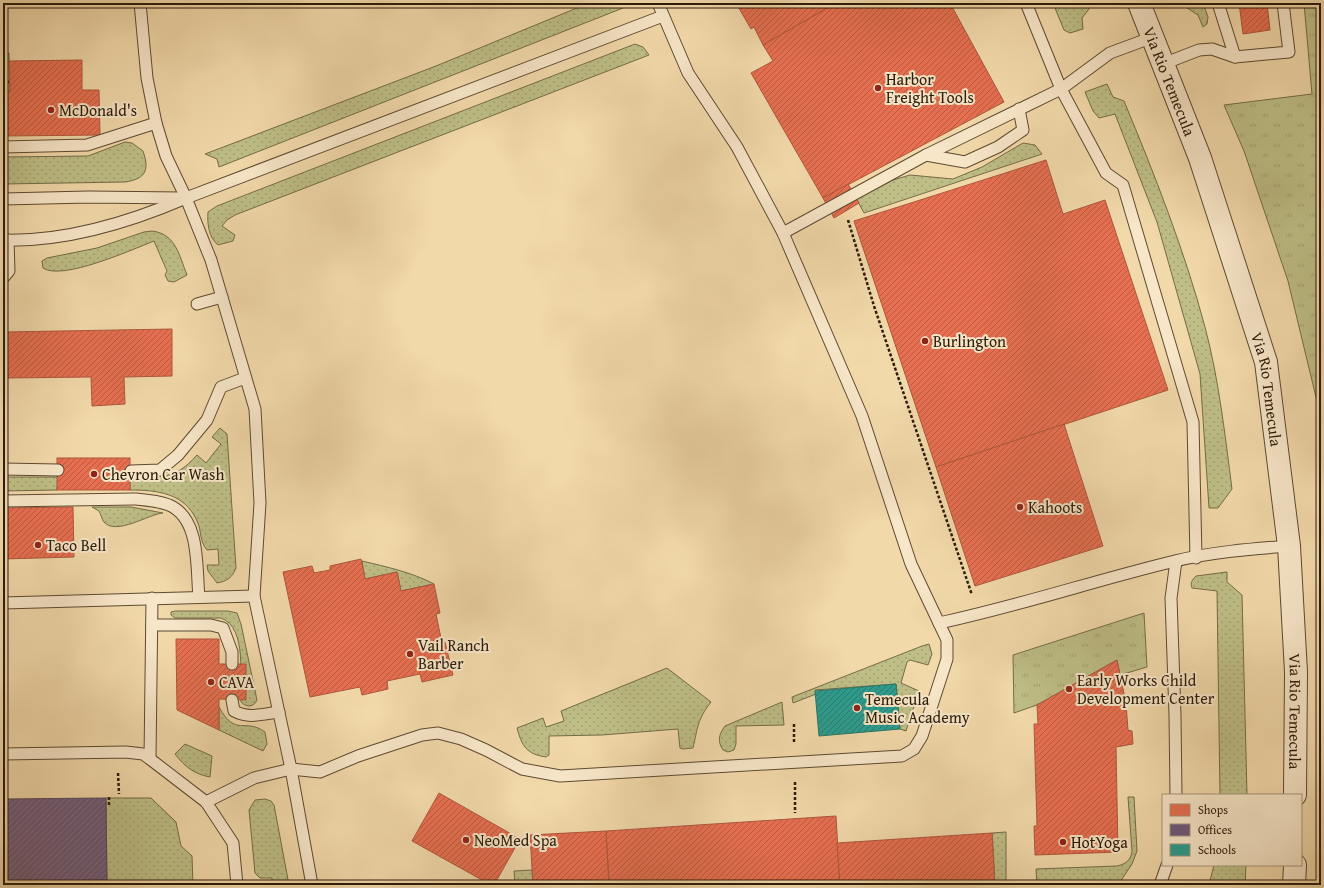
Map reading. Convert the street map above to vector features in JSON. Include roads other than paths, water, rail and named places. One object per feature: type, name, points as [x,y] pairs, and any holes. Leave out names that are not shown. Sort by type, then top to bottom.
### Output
[{"type":"street","name":"Via Rio Temecula","points":[[1139,3],[1200,158],[1266,362],[1289,546],[1296,672],[1295,794]]},
{"type":"street","points":[[1294,885],[1295,866]]},
{"type":"lane","points":[[140,3],[147,78],[156,123],[166,156],[186,198],[211,260],[254,409],[260,504],[254,596],[291,769],[312,885]]},
{"type":"lane","points":[[206,802],[254,778],[291,769],[320,772],[358,756],[422,735],[438,733],[461,739],[522,769],[560,776],[902,756],[914,749],[922,736],[947,659],[947,640],[911,564],[862,416],[783,233],[737,147],[688,73],[658,3]]},
{"type":"lane","points":[[1026,3],[1061,89],[1106,173],[1123,185],[1192,422],[1196,558]]},
{"type":"lane","points":[[1218,3],[1235,57]]},
{"type":"lane","points":[[1163,64],[1199,50],[1212,49],[1235,57],[1289,52],[1283,3]]},
{"type":"lane","points":[[6,275],[6,240],[51,239],[144,216],[186,198],[663,16]]},
{"type":"lane","points":[[783,233],[926,155],[1061,89],[1110,53],[1152,37]]},
{"type":"lane","points":[[926,155],[965,162],[998,147],[1022,130],[1020,109]]},
{"type":"lane","points":[[3,147],[87,146],[156,123]]},
{"type":"lane","points":[[3,199],[88,196],[186,198]]},
{"type":"lane","points":[[197,304],[222,297]]},
{"type":"lane","points":[[130,471],[160,470],[178,455],[207,420],[221,387],[245,378]]},
{"type":"lane","points":[[3,469],[58,470]]},
{"type":"lane","points":[[3,501],[135,499],[154,501],[169,505],[181,513],[188,523],[195,547],[198,598]]},
{"type":"lane","points":[[939,623],[982,614],[1176,561],[1240,550],[1289,546]]},
{"type":"lane","points":[[1176,561],[1171,598],[1176,715],[1176,794]]},
{"type":"lane","points":[[5,603],[254,596]]},
{"type":"lane","points":[[150,759],[152,598]]},
{"type":"lane","points":[[152,625],[211,625],[223,628],[232,652],[232,664]]},
{"type":"lane","points":[[232,700],[234,711],[239,714],[252,716],[278,712]]},
{"type":"lane","points":[[3,754],[126,752],[143,754],[206,802],[233,843],[237,885]]},
{"type":"lane","points":[[1160,885],[1167,866]]},
{"type":"place","name":"Harbor Freight Tools","points":[[878,88]]},
{"type":"place","name":"McDonald's","points":[[51,110]]},
{"type":"place","name":"Burlington","points":[[925,341]]},
{"type":"place","name":"Chevron Car Wash","points":[[94,474]]},
{"type":"place","name":"Kahoots","points":[[1020,507]]},
{"type":"place","name":"Taco Bell","points":[[38,545]]},
{"type":"place","name":"Vail Ranch Barber","points":[[410,654]]},
{"type":"place","name":"CAVA","points":[[211,682]]},
{"type":"place","name":"Early Works Child Development Center","points":[[1069,689]]},
{"type":"place","name":"Temecula Music Academy","points":[[857,708]]},
{"type":"place","name":"NeoMed Spa","points":[[466,840]]},
{"type":"place","name":"HotYoga","points":[[1063,842]]}]
